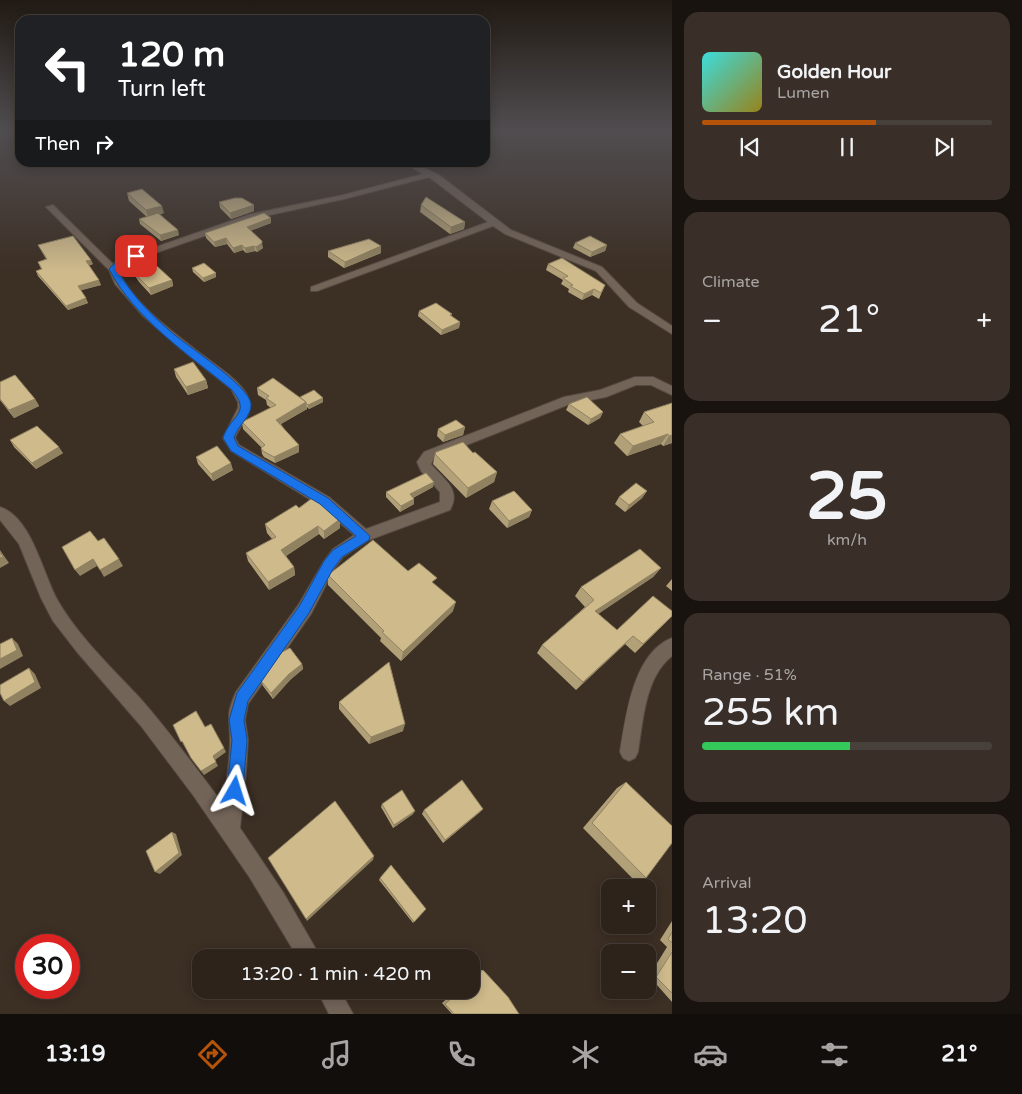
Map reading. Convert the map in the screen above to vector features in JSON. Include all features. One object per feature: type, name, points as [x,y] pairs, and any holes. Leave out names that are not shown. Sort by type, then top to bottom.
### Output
[{"type":"street","points":[[113,269],[121,262],[239,220],[421,176]]},
{"type":"street","points":[[434,176],[494,223],[522,238],[572,256],[599,269],[633,305],[672,330]]},
{"type":"street","points":[[50,206],[113,269],[122,286],[166,332],[235,386],[244,397],[246,406],[243,414],[228,438],[234,448],[324,501],[364,536]]},
{"type":"street","points":[[314,289],[494,223]]},
{"type":"street","points":[[230,829],[239,740],[236,720],[242,698],[305,609],[329,565],[338,553],[364,536],[445,506],[449,502],[450,497],[446,491],[425,467],[423,462],[429,455],[568,400],[602,394],[635,381],[653,382],[672,392]]},
{"type":"street","points":[[0,512],[25,540],[49,601],[60,617],[155,729],[230,829],[280,904],[305,949]]},
{"type":"street","points":[[629,752],[638,704],[646,678],[654,662],[672,646]]},
{"type":"street","points":[[333,999],[341,1014]]},
{"type":"building","points":[[142,189],[162,206],[146,210],[127,193]]},
{"type":"building","points":[[426,197],[465,222],[451,227],[421,205]]},
{"type":"building","points":[[242,198],[254,205],[230,213],[219,202]]},
{"type":"building","points":[[158,213],[178,230],[160,235],[139,219]]},
{"type":"building","points":[[264,213],[271,218],[247,227],[262,241],[256,247],[245,248],[242,245],[233,248],[226,238],[214,242],[205,233]]},
{"type":"building","points":[[73,236],[91,260],[86,261],[99,280],[78,286],[86,298],[66,306],[36,271],[42,269],[38,262],[47,259],[38,245]]},
{"type":"building","points":[[590,236],[607,245],[592,252],[575,243]]},
{"type":"building","points":[[369,239],[381,246],[345,262],[328,251]]},
{"type":"building","points":[[143,253],[172,280],[149,288],[137,276],[126,258]]},
{"type":"building","points":[[562,258],[605,285],[601,293],[594,289],[584,294],[570,286],[573,285],[563,278],[568,276],[548,264]]},
{"type":"building","points":[[204,263],[216,273],[203,278],[192,268]]},
{"type":"building","points":[[436,303],[460,322],[442,330],[419,311]]},
{"type":"building","points":[[193,362],[206,380],[186,387],[174,369]]},
{"type":"building","points":[[15,375],[35,399],[9,410],[0,399],[0,382]]},
{"type":"building","points":[[273,378],[306,402],[276,420],[299,445],[274,457],[263,451],[261,448],[265,445],[242,422],[276,405],[266,398],[269,396],[257,388]]},
{"type":"building","points":[[314,390],[323,398],[308,405],[300,397]]},
{"type":"building","points":[[587,397],[603,412],[591,419],[569,404]]},
{"type":"building","points":[[672,403],[672,435],[669,436],[668,434],[633,446],[620,434],[654,422],[644,412]]},
{"type":"building","points":[[456,420],[465,427],[445,435],[438,429]]},
{"type":"building","points":[[37,426],[59,447],[32,463],[10,440]]},
{"type":"building","points":[[463,442],[473,453],[475,452],[497,472],[468,488],[435,454]]},
{"type":"building","points":[[217,446],[231,463],[211,474],[196,457]]},
{"type":"building","points":[[426,473],[434,482],[410,494],[414,499],[401,506],[386,492]]},
{"type":"building","points":[[636,483],[647,491],[629,505],[619,497]]},
{"type":"building","points":[[514,491],[532,510],[509,521],[492,501]]},
{"type":"building","points":[[315,496],[340,519],[324,531],[318,526],[281,550],[294,567],[268,582],[246,553],[276,537],[265,524],[296,505],[299,508]]},
{"type":"building","points":[[90,531],[98,541],[104,538],[119,559],[100,570],[93,559],[75,570],[62,547]]},
{"type":"building","points":[[373,540],[408,571],[419,563],[437,578],[432,582],[456,602],[403,652],[328,575]]},
{"type":"building","points":[[640,549],[661,568],[595,611],[617,630],[653,596],[672,611],[672,616],[643,644],[633,636],[583,682],[542,645],[594,600],[581,587]]},
{"type":"building","points":[[12,638],[17,650],[0,659],[0,644]]},
{"type":"building","points":[[290,648],[302,664],[289,674],[271,693],[261,681],[282,652]]},
{"type":"building","points":[[389,662],[405,724],[371,737],[339,702]]},
{"type":"building","points":[[29,668],[35,682],[4,701],[0,693],[0,685]]},
{"type":"building","points":[[196,711],[205,727],[211,724],[224,748],[213,756],[216,762],[201,771],[181,742],[173,725]]},
{"type":"building","points":[[462,780],[483,809],[445,840],[424,810]]},
{"type":"building","points":[[626,782],[672,826],[672,843],[646,878],[592,823]]},
{"type":"building","points":[[402,790],[415,811],[394,825],[382,804]]},
{"type":"building","points":[[335,801],[374,856],[306,919],[268,858]]},
{"type":"building","points":[[172,832],[179,853],[155,872],[146,851]]},
{"type":"building","points":[[391,865],[426,909],[414,922],[380,878]]},
{"type":"building","points":[[672,932],[672,943],[668,939]]},
{"type":"building","points":[[672,952],[672,993],[656,977]]},
{"type":"building","points":[[483,970],[508,997],[519,1014],[454,1014],[445,1004],[451,999],[480,999],[480,973]]},
{"type":"route","points":[[136,256],[115,265],[113,269],[122,286],[166,332],[235,386],[244,397],[246,406],[243,414],[228,438],[234,448],[324,501],[364,536],[349,544],[338,553],[329,565],[305,609],[242,698],[236,720],[239,740],[235,791]]}]
